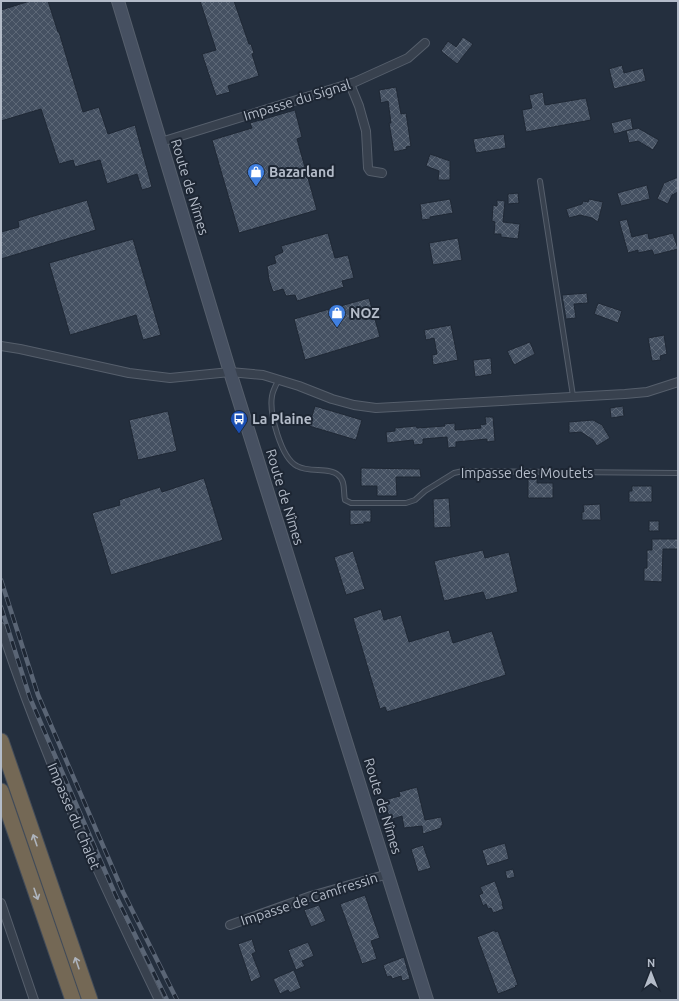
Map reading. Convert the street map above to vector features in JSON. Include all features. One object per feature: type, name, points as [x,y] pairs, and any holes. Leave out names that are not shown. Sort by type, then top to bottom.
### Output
[{"type":"highway","points":[[1,741],[90,1000]]},
{"type":"highway","points":[[1,791],[73,1000]]},
{"type":"main road","name":"Route de Nîmes","points":[[118,1],[230,372],[427,1000]]},
{"type":"street","name":"Impasse du Signal","points":[[161,142],[350,84],[408,58],[425,43]]},
{"type":"street","points":[[350,84],[360,106],[366,131],[368,168],[370,171],[382,173]]},
{"type":"street","points":[[1,346],[27,350],[129,373],[170,378],[230,372],[263,375],[279,379],[332,399],[354,405],[376,408],[647,392],[678,382]]},
{"type":"street","name":"Impasse du Chalet","points":[[1,627],[18,677],[65,800],[125,931],[159,1000]]},
{"type":"street","name":"Impasse de Camfressin","points":[[230,924],[311,896],[388,874]]},
{"type":"street","points":[[1,903],[34,1000]]},
{"type":"lane","points":[[540,181],[573,396]]},
{"type":"lane","name":"Impasse des Moutets","points":[[279,379],[271,397],[272,410],[279,441],[287,456],[296,466],[310,470],[336,473],[341,477],[344,486],[345,500],[351,503],[406,503],[415,500],[454,473],[463,471],[678,473]]},
{"type":"building","points":[[30,1],[48,1],[83,112],[99,107],[108,134],[135,125],[152,187],[142,190],[137,174],[107,184],[100,160],[75,167],[73,160],[59,164],[41,109],[1,121],[1,10]]},
{"type":"building","points":[[200,1],[234,1],[249,44],[251,44],[254,53],[252,54],[259,76],[228,86],[230,92],[216,96],[202,54],[216,50]]},
{"type":"building","points":[[463,37],[473,44],[457,64],[441,51],[448,41],[456,47]]},
{"type":"building","points":[[622,65],[624,73],[643,68],[646,81],[614,89],[609,69]]},
{"type":"building","points":[[396,87],[401,114],[406,113],[411,146],[406,147],[407,149],[394,152],[389,123],[391,123],[388,101],[381,103],[379,90]]},
{"type":"building","points":[[543,92],[545,105],[586,98],[591,120],[526,132],[522,110],[532,108],[529,95]]},
{"type":"building","points":[[295,110],[302,137],[297,139],[317,210],[239,233],[212,140],[252,128],[250,123]]},
{"type":"building","points":[[631,118],[633,129],[614,134],[611,123]]},
{"type":"building","points":[[638,128],[659,140],[653,150],[638,141],[629,143],[626,131]]},
{"type":"building","points":[[504,134],[506,148],[476,153],[473,139]]},
{"type":"building","points":[[430,154],[450,161],[450,180],[438,180],[439,171],[426,166]]},
{"type":"building","points":[[678,177],[678,192],[672,195],[668,204],[657,199],[664,183]]},
{"type":"building","points":[[647,185],[650,199],[621,206],[617,193]]},
{"type":"building","points":[[518,193],[519,203],[508,204],[508,194]]},
{"type":"building","points":[[450,199],[453,213],[422,220],[420,204]]},
{"type":"building","points":[[589,199],[603,202],[598,222],[592,218],[580,215],[569,218],[566,209],[582,204],[583,201],[588,202]]},
{"type":"building","points":[[87,200],[96,230],[1,259],[1,232],[19,227],[18,221]]},
{"type":"building","points":[[497,200],[505,201],[503,222],[520,224],[518,239],[501,237],[501,234],[494,234],[495,222],[492,221],[493,205],[497,206]]},
{"type":"building","points":[[627,219],[632,237],[648,233],[649,239],[673,233],[678,249],[654,255],[652,250],[638,253],[638,250],[628,253],[619,221]]},
{"type":"building","points":[[328,233],[335,258],[348,255],[354,278],[342,281],[344,287],[297,301],[295,295],[286,296],[283,289],[273,292],[267,266],[276,263],[274,256],[283,252],[281,246]]},
{"type":"building","points":[[458,238],[462,260],[433,265],[429,243]]},
{"type":"building","points":[[133,239],[161,335],[143,340],[136,315],[70,335],[49,263]]},
{"type":"building","points":[[587,293],[588,303],[574,304],[576,318],[566,319],[562,295]]},
{"type":"building","name":"NOZ","points":[[369,298],[380,337],[305,360],[294,319]]},
{"type":"building","points":[[598,303],[622,311],[618,323],[594,314]]},
{"type":"building","points":[[451,325],[458,360],[433,365],[432,355],[437,354],[434,338],[426,340],[424,330]]},
{"type":"building","points":[[664,335],[667,354],[660,356],[661,360],[652,361],[648,338]]},
{"type":"building","points":[[530,342],[535,354],[514,365],[507,351]]},
{"type":"building","points":[[491,358],[492,374],[475,377],[473,360]]},
{"type":"building","points":[[315,406],[362,420],[356,440],[309,426]]},
{"type":"building","points":[[623,406],[624,416],[611,418],[610,408]]},
{"type":"building","points":[[168,411],[177,451],[138,460],[129,420]]},
{"type":"building","points":[[485,417],[493,417],[495,441],[487,442],[487,439],[456,442],[456,447],[448,448],[447,437],[423,439],[423,444],[414,445],[413,440],[387,443],[386,432],[395,431],[395,428],[445,426],[444,424],[455,423],[455,430],[481,428],[480,425],[486,424]]},
{"type":"building","points":[[593,420],[602,425],[610,438],[597,446],[593,440],[581,432],[569,433],[569,422]]},
{"type":"building","points":[[361,468],[420,469],[421,477],[396,477],[397,496],[377,496],[377,486],[361,486]]},
{"type":"building","points":[[528,476],[537,476],[537,483],[553,483],[553,498],[528,498]]},
{"type":"building","points":[[204,478],[223,540],[111,575],[92,513],[120,505],[119,500],[160,487],[162,492]]},
{"type":"building","points":[[632,486],[652,486],[652,502],[629,502],[629,491],[632,491]]},
{"type":"building","points":[[449,498],[451,527],[434,528],[433,499]]},
{"type":"building","points":[[600,504],[601,520],[582,520],[582,512],[584,512],[583,505]]},
{"type":"building","points":[[350,510],[371,510],[371,522],[350,525]]},
{"type":"building","points":[[649,521],[659,521],[659,531],[649,531]]},
{"type":"building","points":[[652,539],[678,539],[678,549],[663,549],[662,582],[644,581],[644,568],[647,568],[647,550],[652,550]]},
{"type":"building","points":[[483,550],[485,558],[509,552],[518,592],[486,600],[483,592],[444,601],[434,561]]},
{"type":"building","points":[[353,551],[365,589],[346,595],[334,557]]},
{"type":"building","points":[[381,609],[384,620],[401,615],[409,642],[449,630],[453,643],[492,631],[506,675],[387,712],[385,707],[380,709],[353,618]]},
{"type":"building","points":[[417,787],[425,820],[441,817],[443,825],[441,828],[423,834],[422,826],[404,828],[402,816],[390,820],[384,800],[400,796],[399,792]]},
{"type":"building","points":[[505,843],[509,859],[487,866],[482,850]]},
{"type":"building","points":[[423,845],[431,868],[418,872],[411,849]]},
{"type":"building","points":[[513,869],[515,877],[507,879],[505,871]]},
{"type":"building","points":[[495,881],[504,909],[493,913],[491,908],[488,909],[486,904],[483,906],[479,895],[483,893],[480,887]]},
{"type":"building","points":[[365,895],[380,938],[371,941],[377,959],[362,964],[340,904]]},
{"type":"building","points":[[319,905],[326,921],[311,927],[304,910]]},
{"type":"building","points":[[495,930],[495,932],[498,931],[518,985],[498,994],[477,937]]},
{"type":"building","points":[[252,939],[256,952],[252,954],[261,977],[251,982],[238,944]]},
{"type":"building","points":[[308,942],[314,956],[302,961],[305,966],[296,970],[288,950]]},
{"type":"building","points":[[404,957],[410,979],[402,981],[401,976],[392,979],[391,976],[387,977],[383,965]]},
{"type":"building","points":[[294,970],[301,988],[290,993],[288,990],[280,994],[273,979]]},
{"type":"railway","points":[[1,580],[38,695],[123,892],[177,1000]]},
{"type":"railway","points":[[1,607],[30,698],[116,896],[167,1000]]},
{"type":"place","name":"Bazarland","points":[[256,187]]},
{"type":"place","name":"NOZ","points":[[337,328]]},
{"type":"place","name":"La Plaine","points":[[239,434]]}]
